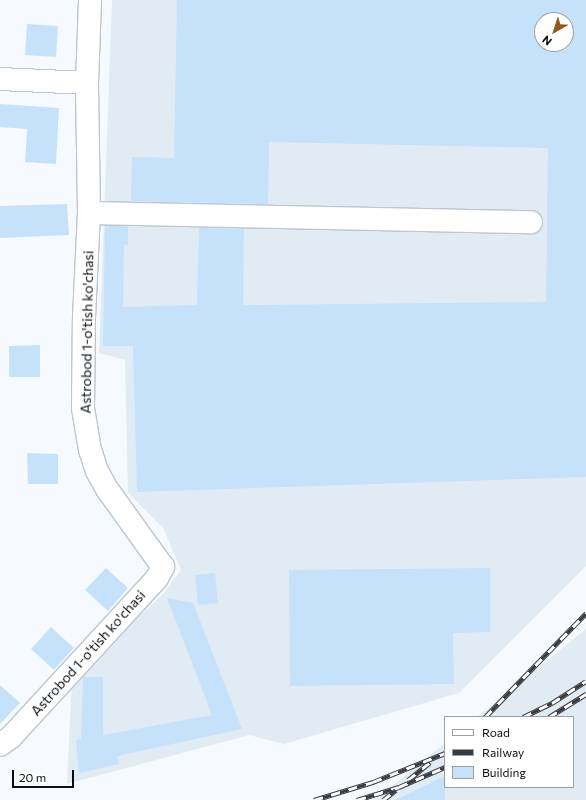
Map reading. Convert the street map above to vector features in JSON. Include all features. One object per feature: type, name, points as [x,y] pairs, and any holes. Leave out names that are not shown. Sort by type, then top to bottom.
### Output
[{"type":"street","name":"Astrobod 1-o'tish ko'chasi","points":[[0,745],[11,737],[157,578],[163,567],[107,489],[90,450],[83,408],[84,318],[89,213],[87,83],[90,0]]},
{"type":"street","points":[[0,79],[87,83]]},
{"type":"street","points":[[89,213],[531,222]]},
{"type":"shaded area","points":[[112,0],[586,0],[586,566],[459,693],[284,744],[249,735],[67,784],[72,679],[163,594],[181,570],[163,528],[128,493],[125,360],[99,353]]},
{"type":"shaded area","points":[[586,629],[586,800],[375,800],[444,744],[444,788],[574,788],[574,716],[478,716]]},
{"type":"building","points":[[177,0],[586,0],[586,477],[137,492],[133,346],[103,346],[105,226],[128,226],[128,245],[124,244],[123,307],[197,305],[199,228],[244,229],[243,305],[546,302],[548,148],[269,142],[268,204],[131,201],[132,157],[174,158]]},
{"type":"building","points":[[27,24],[58,26],[56,57],[25,55]]},
{"type":"building","points":[[0,104],[59,108],[56,164],[25,162],[27,129],[0,127]]},
{"type":"building","points":[[67,204],[69,235],[0,238],[0,206]]},
{"type":"building","points":[[40,345],[40,377],[9,377],[9,346]]},
{"type":"building","points":[[27,453],[58,454],[58,484],[28,484]]},
{"type":"building","points":[[106,568],[128,588],[108,611],[85,590]]},
{"type":"building","points":[[490,568],[490,632],[453,633],[454,684],[290,686],[289,570]]},
{"type":"building","points":[[215,573],[218,603],[198,605],[195,575]]},
{"type":"building","points":[[167,598],[193,603],[242,729],[117,756],[119,764],[79,773],[76,740],[81,739],[83,677],[103,677],[103,735],[212,715]]},
{"type":"building","points":[[51,627],[74,648],[54,670],[31,649]]},
{"type":"building","points":[[0,685],[20,703],[0,724]]},
{"type":"building","points":[[444,776],[445,800],[395,800]]},
{"type":"railway","points":[[486,716],[586,613]]},
{"type":"railway","points":[[525,716],[552,703],[586,681]]},
{"type":"railway","points":[[551,716],[586,694]]},
{"type":"railway","points":[[314,800],[373,782],[444,753]]},
{"type":"railway","points":[[408,780],[430,762]]},
{"type":"railway","points":[[357,800],[399,787],[444,767]]},
{"type":"railway","points":[[383,800],[396,790]]}]
